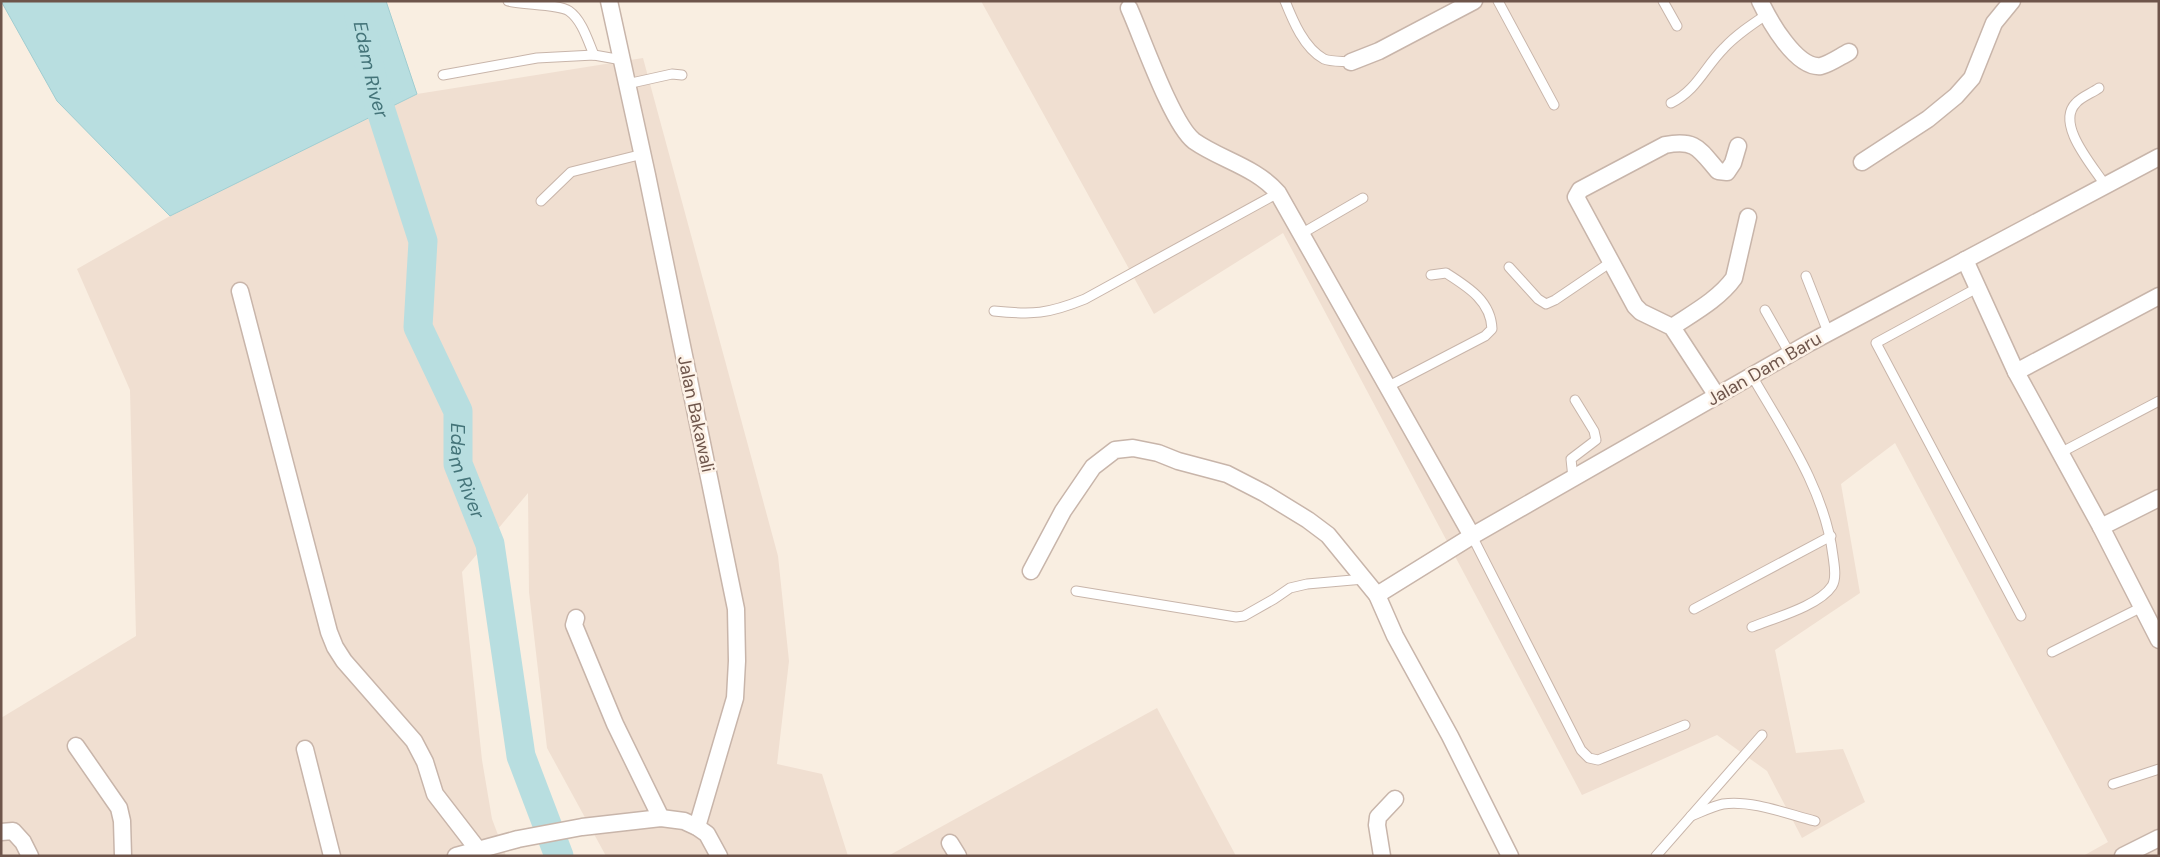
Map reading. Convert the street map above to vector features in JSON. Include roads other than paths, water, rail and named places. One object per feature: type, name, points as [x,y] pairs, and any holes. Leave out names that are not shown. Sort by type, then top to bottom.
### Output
[{"type":"street","name":"Jalan Bakawali","points":[[609,1],[643,154],[736,609],[738,661],[735,698],[697,827]]},
{"type":"street","points":[[1862,162],[1928,119],[1961,90],[1972,78],[1994,23],[2012,1]]},
{"type":"street","points":[[1351,62],[1379,51],[1471,2]]},
{"type":"street","points":[[1129,8],[1178,123],[1193,140],[1268,182],[1278,193],[1472,536]]},
{"type":"street","points":[[1763,8],[1792,50],[1807,64],[1821,66],[1849,52]]},
{"type":"street","points":[[1716,396],[1672,327],[1641,312],[1635,306],[1576,197],[1576,193],[1665,146],[1680,142],[1696,146],[1718,171],[1727,172],[1733,163],[1738,146]]},
{"type":"street","name":"Jalan Dam Baru","points":[[1377,595],[1472,536],[1828,332],[2159,157]]},
{"type":"street","points":[[1672,327],[1720,294],[1730,284],[1734,278],[1748,217]]},
{"type":"street","points":[[1965,260],[2016,372],[2150,613],[2159,640]]},
{"type":"street","points":[[240,291],[329,632],[335,648],[344,661],[414,741],[425,762],[435,794],[479,851]]},
{"type":"street","points":[[2016,372],[2159,296]]},
{"type":"street","points":[[1031,571],[1063,511],[1093,467],[1114,450],[1133,448],[1158,453],[1178,462],[1227,474],[1264,493],[1319,527],[1377,595],[1394,636],[1450,736],[1510,856]]},
{"type":"street","points":[[2101,526],[2159,498]]},
{"type":"street","points":[[576,618],[574,625],[615,724],[661,818]]},
{"type":"street","points":[[76,746],[119,808],[122,821],[123,856]]},
{"type":"street","points":[[305,749],[332,856]]},
{"type":"street","points":[[1382,856],[1377,825],[1378,817],[1395,800]]},
{"type":"street","points":[[456,856],[518,839],[582,827],[661,818],[684,821],[697,827],[707,834],[719,856]]},
{"type":"street","points":[[1,832],[12,831],[23,842],[30,856]]},
{"type":"street","points":[[2124,856],[2159,838]]},
{"type":"lane","points":[[508,1],[521,5],[556,7],[569,11],[580,24],[594,55]]},
{"type":"lane","points":[[1285,1],[1303,39],[1310,46],[1325,59],[1351,62]]},
{"type":"lane","points":[[1498,1],[1554,105]]},
{"type":"lane","points":[[1663,1],[1678,26]]},
{"type":"lane","points":[[1671,104],[1686,96],[1723,49],[1741,33],[1763,8]]},
{"type":"lane","points":[[443,75],[537,58],[594,55],[622,60]]},
{"type":"lane","points":[[627,84],[672,74],[682,75]]},
{"type":"lane","points":[[2099,88],[2076,102],[2070,113],[2069,128],[2105,185]]},
{"type":"lane","points":[[541,201],[571,172],[643,154]]},
{"type":"lane","points":[[994,310],[1027,314],[1058,310],[1085,299],[1278,193]]},
{"type":"lane","points":[[1301,234],[1362,198]]},
{"type":"lane","points":[[1509,266],[1538,299],[1546,304],[1555,300],[1611,262]]},
{"type":"lane","points":[[1387,387],[1485,336],[1492,329],[1491,315],[1477,295],[1446,273],[1431,275]]},
{"type":"lane","points":[[1806,276],[1828,332]]},
{"type":"lane","points":[[1977,288],[1876,343],[2021,616]]},
{"type":"lane","points":[[1765,310],[1790,354]]},
{"type":"lane","points":[[1752,376],[1795,450],[1815,490],[1831,536],[1835,569],[1832,585],[1816,601],[1752,627]]},
{"type":"lane","points":[[1573,478],[1570,459],[1596,440],[1594,431],[1575,400]]},
{"type":"lane","points":[[2060,453],[2159,401]]},
{"type":"lane","points":[[1472,536],[1581,750],[1589,758],[1598,760],[1685,725]]},
{"type":"lane","points":[[1694,609],[1831,536]]},
{"type":"lane","points":[[1076,590],[1236,617],[1244,616],[1274,600],[1290,588],[1306,584],[1364,579]]},
{"type":"lane","points":[[2052,652],[2150,613]]},
{"type":"lane","points":[[1656,856],[1688,817],[1762,735]]},
{"type":"lane","points":[[2113,784],[2159,769]]},
{"type":"lane","points":[[1688,817],[1721,804],[1733,804],[1748,805],[1815,821]]},
{"type":"water","points":[[1,1],[386,1],[417,94],[170,216],[57,101]]},
{"type":"waterway","name":"Edam River","points":[[356,1],[375,92],[423,241],[418,327],[458,411],[458,464],[490,544],[521,756],[559,856]]}]
